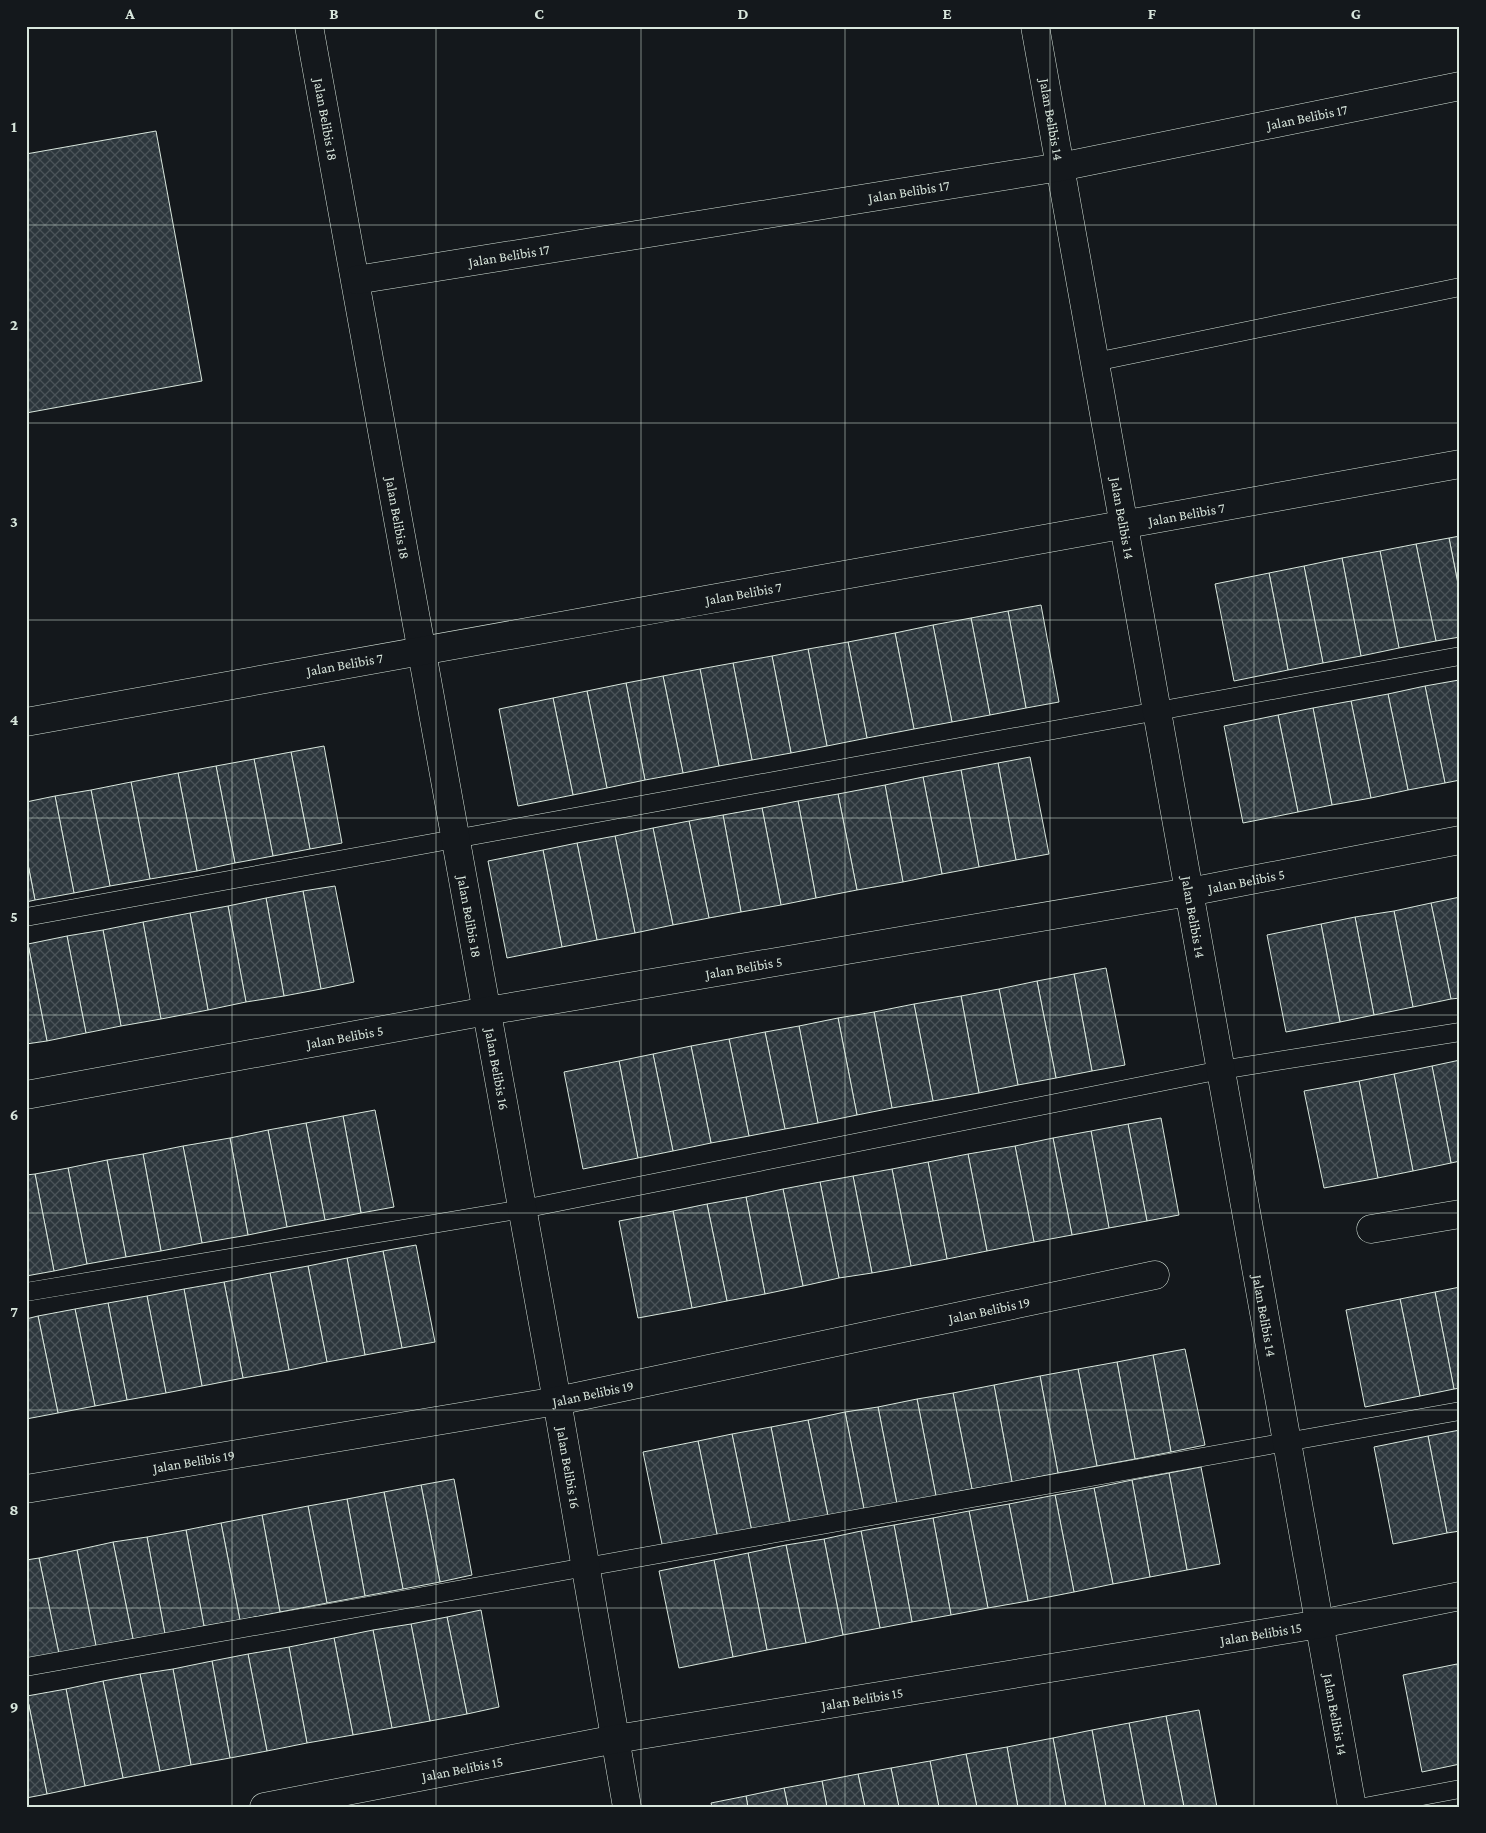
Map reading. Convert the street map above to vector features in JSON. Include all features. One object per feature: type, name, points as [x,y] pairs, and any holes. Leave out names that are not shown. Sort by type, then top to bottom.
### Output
[{"type":"street","name":"Jalan Belibis 18","points":[[310,26],[487,1011]]},
{"type":"street","name":"Jalan Belibis 14","points":[[1036,26],[1352,1807]]},
{"type":"street","name":"Jalan Belibis 17","points":[[356,280],[1060,167],[1460,86]]},
{"type":"street","name":"Jalan Belibis 7","points":[[26,722],[423,649],[1124,526],[1460,464]]},
{"type":"street","name":"Jalan Belibis 5","points":[[26,1095],[487,1011],[1189,892],[1460,840]]},
{"type":"street","name":"Jalan Belibis 16","points":[[487,1011],[627,1807]]},
{"type":"street","points":[[1371,1229],[1460,1214]]},
{"type":"street","name":"Jalan Belibis 19","points":[[26,1488],[557,1401],[1156,1275]]},
{"type":"street","name":"Jalan Belibis 15","points":[[264,1807],[310,1803],[616,1739],[1320,1624],[1460,1596]]},
{"type":"lane","points":[[1095,362],[1460,287]]},
{"type":"lane","points":[[26,917],[1460,656]]},
{"type":"lane","points":[[26,1292],[523,1209],[1221,1070],[1460,1032]]},
{"type":"lane","points":[[26,1667],[1460,1411]]},
{"type":"lane","points":[[1364,1807],[1460,1790]]},
{"type":"building","points":[[156,131],[202,381],[26,413],[26,154]]},
{"type":"building","points":[[1460,536],[1460,594],[1449,538]]},
{"type":"building","points":[[1449,538],[1460,594],[1460,637],[1436,641],[1416,544]]},
{"type":"building","points":[[1416,544],[1436,641],[1399,648],[1380,551]]},
{"type":"building","points":[[1380,551],[1399,648],[1361,656],[1342,558]]},
{"type":"building","points":[[1342,558],[1361,656],[1323,663],[1304,566]]},
{"type":"building","points":[[1304,566],[1323,663],[1288,670],[1269,573]]},
{"type":"building","points":[[1269,573],[1288,670],[1234,681],[1215,584]]},
{"type":"building","points":[[1041,605],[1059,702],[1026,708],[1008,611]]},
{"type":"building","points":[[1008,611],[1026,708],[990,715],[971,618]]},
{"type":"building","points":[[971,618],[990,715],[952,722],[933,625]]},
{"type":"building","points":[[933,625],[952,722],[914,729],[895,633]]},
{"type":"building","points":[[895,633],[914,729],[867,738],[848,642]]},
{"type":"building","points":[[848,642],[867,738],[827,746],[808,649]]},
{"type":"building","points":[[808,649],[827,746],[791,753],[772,656]]},
{"type":"building","points":[[772,656],[791,753],[752,760],[733,663]]},
{"type":"building","points":[[733,663],[752,760],[719,766],[700,669]]},
{"type":"building","points":[[700,669],[719,766],[683,773],[663,676]]},
{"type":"building","points":[[663,676],[683,773],[645,780],[626,683]]},
{"type":"building","points":[[1459,680],[1460,780],[1445,783],[1425,686]]},
{"type":"building","points":[[626,683],[645,780],[607,788],[587,691]]},
{"type":"building","points":[[1425,686],[1445,783],[1408,790],[1388,694]]},
{"type":"building","points":[[587,691],[607,788],[573,795],[553,698]]},
{"type":"building","points":[[1388,694],[1408,790],[1371,798],[1351,701]]},
{"type":"building","points":[[553,698],[573,795],[518,806],[499,709]]},
{"type":"building","points":[[1351,701],[1371,798],[1332,805],[1313,708]]},
{"type":"building","points":[[1313,708],[1332,805],[1298,812],[1278,715]]},
{"type":"building","points":[[1278,715],[1298,812],[1243,823],[1224,726]]},
{"type":"building","points":[[324,746],[342,843],[310,849],[291,752]]},
{"type":"building","points":[[291,752],[310,849],[273,856],[254,759]]},
{"type":"building","points":[[1030,757],[1049,854],[1016,860],[998,763]]},
{"type":"building","points":[[254,759],[273,856],[235,863],[216,766]]},
{"type":"building","points":[[998,763],[1016,860],[979,867],[961,770]]},
{"type":"building","points":[[216,766],[235,863],[197,871],[178,773]]},
{"type":"building","points":[[961,770],[979,867],[942,874],[923,777]]},
{"type":"building","points":[[178,773],[197,871],[150,879],[131,782]]},
{"type":"building","points":[[923,777],[942,874],[903,882],[885,785]]},
{"type":"building","points":[[131,782],[150,879],[110,886],[91,790]]},
{"type":"building","points":[[885,785],[903,882],[857,890],[838,794]]},
{"type":"building","points":[[91,790],[110,886],[74,893],[55,796]]},
{"type":"building","points":[[838,794],[857,890],[816,898],[798,801]]},
{"type":"building","points":[[55,796],[74,893],[35,900],[26,854],[26,802]]},
{"type":"building","points":[[798,801],[816,898],[781,905],[762,808]]},
{"type":"building","points":[[762,808],[781,905],[741,912],[723,815]]},
{"type":"building","points":[[723,815],[741,912],[709,918],[689,821]]},
{"type":"building","points":[[689,821],[709,918],[673,925],[653,828]]},
{"type":"building","points":[[653,828],[673,925],[635,933],[615,836]]},
{"type":"building","points":[[615,836],[635,933],[597,940],[577,843]]},
{"type":"building","points":[[577,843],[597,940],[562,947],[543,850]]},
{"type":"building","points":[[543,850],[562,947],[507,958],[488,861]]},
{"type":"building","points":[[26,854],[35,900],[26,902]]},
{"type":"building","points":[[335,886],[354,982],[321,989],[303,891]]},
{"type":"building","points":[[303,891],[321,989],[284,996],[266,898]]},
{"type":"building","points":[[1460,897],[1460,998],[1451,999],[1431,903]]},
{"type":"building","points":[[266,898],[284,996],[246,1002],[228,906]]},
{"type":"building","points":[[1431,903],[1451,999],[1413,1007],[1394,911]]},
{"type":"building","points":[[228,906],[246,1002],[208,1010],[190,913]]},
{"type":"building","points":[[1394,911],[1413,1007],[1374,1015],[1355,917]]},
{"type":"building","points":[[190,913],[208,1010],[161,1019],[143,922]]},
{"type":"building","points":[[1355,917],[1374,1015],[1340,1022],[1321,924]]},
{"type":"building","points":[[143,922],[161,1019],[121,1026],[103,930]]},
{"type":"building","points":[[1321,924],[1340,1022],[1286,1032],[1267,935]]},
{"type":"building","points":[[103,930],[121,1026],[86,1033],[67,936]]},
{"type":"building","points":[[67,936],[86,1033],[47,1041],[28,944]]},
{"type":"building","points":[[26,944],[28,944],[47,1041],[26,1044]]},
{"type":"building","points":[[1106,968],[1125,1065],[1092,1071],[1074,974]]},
{"type":"building","points":[[1074,974],[1092,1071],[1056,1078],[1037,981]]},
{"type":"building","points":[[1037,981],[1056,1078],[1018,1085],[999,989]]},
{"type":"building","points":[[999,989],[1018,1085],[979,1093],[961,996]]},
{"type":"building","points":[[961,996],[979,1093],[933,1101],[914,1004]]},
{"type":"building","points":[[914,1004],[933,1101],[892,1108],[874,1012]]},
{"type":"building","points":[[874,1012],[892,1108],[857,1115],[838,1018]]},
{"type":"building","points":[[838,1018],[857,1115],[818,1123],[799,1026]]},
{"type":"building","points":[[799,1026],[818,1123],[785,1129],[765,1032]]},
{"type":"building","points":[[765,1032],[785,1129],[749,1136],[729,1039]]},
{"type":"building","points":[[729,1039],[749,1136],[711,1143],[691,1046]]},
{"type":"building","points":[[691,1046],[711,1143],[673,1151],[653,1054]]},
{"type":"building","points":[[653,1054],[673,1151],[638,1158],[619,1061]]},
{"type":"building","points":[[1460,1060],[1460,1161],[1451,1163],[1432,1066]]},
{"type":"building","points":[[619,1061],[638,1158],[583,1169],[564,1072]]},
{"type":"building","points":[[1432,1066],[1451,1163],[1413,1171],[1394,1074]]},
{"type":"building","points":[[1394,1074],[1413,1171],[1378,1178],[1359,1081]]},
{"type":"building","points":[[1359,1081],[1378,1178],[1324,1188],[1304,1091]]},
{"type":"building","points":[[375,1110],[394,1207],[361,1213],[343,1116]]},
{"type":"building","points":[[343,1116],[361,1213],[325,1220],[306,1123]]},
{"type":"building","points":[[1161,1118],[1179,1215],[1147,1221],[1128,1124]]},
{"type":"building","points":[[306,1123],[325,1220],[287,1227],[268,1130]]},
{"type":"building","points":[[1128,1124],[1147,1221],[1109,1228],[1091,1131]]},
{"type":"building","points":[[268,1130],[287,1227],[248,1235],[230,1138]]},
{"type":"building","points":[[1091,1131],[1109,1228],[1072,1235],[1053,1138]]},
{"type":"building","points":[[230,1138],[248,1235],[202,1243],[183,1146]]},
{"type":"building","points":[[1053,1138],[1072,1235],[1034,1242],[1015,1146]]},
{"type":"building","points":[[183,1146],[202,1243],[161,1251],[143,1154]]},
{"type":"building","points":[[1015,1146],[1034,1242],[987,1251],[968,1154]]},
{"type":"building","points":[[143,1154],[161,1251],[126,1257],[107,1160]]},
{"type":"building","points":[[968,1154],[987,1251],[947,1259],[928,1162]]},
{"type":"building","points":[[107,1160],[126,1257],[87,1264],[68,1168]]},
{"type":"building","points":[[928,1162],[947,1259],[911,1266],[892,1169]]},
{"type":"building","points":[[68,1168],[87,1264],[54,1271],[35,1174]]},
{"type":"building","points":[[892,1169],[911,1266],[872,1273],[853,1176]]},
{"type":"building","points":[[35,1174],[54,1271],[26,1276],[26,1175]]},
{"type":"building","points":[[853,1176],[872,1273],[839,1278],[820,1182]]},
{"type":"building","points":[[820,1182],[839,1278],[803,1286],[783,1189]]},
{"type":"building","points":[[783,1189],[803,1286],[765,1294],[746,1197]]},
{"type":"building","points":[[746,1197],[765,1294],[727,1301],[707,1204]]},
{"type":"building","points":[[707,1204],[727,1301],[692,1308],[673,1211]]},
{"type":"building","points":[[673,1211],[692,1308],[638,1318],[619,1221]]},
{"type":"building","points":[[416,1245],[435,1342],[402,1348],[383,1251]]},
{"type":"building","points":[[383,1251],[402,1348],[365,1355],[347,1258]]},
{"type":"building","points":[[347,1258],[365,1355],[327,1362],[308,1266]]},
{"type":"building","points":[[308,1266],[327,1362],[289,1370],[270,1273]]},
{"type":"building","points":[[270,1273],[289,1370],[243,1378],[224,1282]]},
{"type":"building","points":[[224,1282],[243,1378],[202,1386],[184,1289]]},
{"type":"building","points":[[1460,1287],[1460,1388],[1454,1389],[1435,1292]]},
{"type":"building","points":[[184,1289],[202,1386],[166,1393],[147,1296]]},
{"type":"building","points":[[1435,1292],[1454,1389],[1420,1396],[1400,1299]]},
{"type":"building","points":[[147,1296],[166,1393],[127,1400],[108,1303]]},
{"type":"building","points":[[1400,1299],[1420,1396],[1365,1407],[1346,1310]]},
{"type":"building","points":[[108,1303],[127,1400],[95,1406],[75,1309]]},
{"type":"building","points":[[75,1309],[95,1406],[58,1413],[38,1316]]},
{"type":"building","points":[[38,1316],[58,1413],[26,1419],[26,1319]]},
{"type":"building","points":[[1185,1349],[1205,1445],[1171,1452],[1153,1355]]},
{"type":"building","points":[[1153,1355],[1171,1452],[1135,1459],[1117,1362]]},
{"type":"building","points":[[1117,1362],[1135,1459],[1097,1466],[1078,1369]]},
{"type":"building","points":[[1078,1369],[1097,1466],[1058,1473],[1040,1376]]},
{"type":"building","points":[[1040,1376],[1058,1473],[1012,1482],[994,1385]]},
{"type":"building","points":[[994,1385],[1012,1482],[972,1489],[953,1393]]},
{"type":"building","points":[[953,1393],[972,1489],[936,1496],[917,1399]]},
{"type":"building","points":[[917,1399],[936,1496],[897,1504],[878,1407]]},
{"type":"building","points":[[878,1407],[897,1504],[864,1509],[845,1412]]},
{"type":"building","points":[[845,1412],[864,1509],[828,1516],[808,1420]]},
{"type":"building","points":[[808,1420],[828,1516],[790,1524],[771,1427]]},
{"type":"building","points":[[771,1427],[790,1524],[752,1532],[732,1434]]},
{"type":"building","points":[[1460,1430],[1460,1531],[1447,1533],[1428,1436]]},
{"type":"building","points":[[732,1434],[752,1532],[718,1539],[698,1441]]},
{"type":"building","points":[[1428,1436],[1447,1533],[1393,1544],[1374,1447]]},
{"type":"building","points":[[698,1441],[718,1539],[663,1549],[643,1452]]},
{"type":"building","points":[[1201,1467],[1220,1564],[1187,1570],[1169,1473]]},
{"type":"building","points":[[1169,1473],[1187,1570],[1150,1577],[1132,1480]]},
{"type":"building","points":[[454,1479],[472,1575],[440,1582],[421,1485]]},
{"type":"building","points":[[1132,1480],[1150,1577],[1113,1584],[1094,1488]]},
{"type":"building","points":[[421,1485],[440,1582],[403,1589],[384,1492]]},
{"type":"building","points":[[1094,1488],[1113,1584],[1074,1592],[1055,1495]]},
{"type":"building","points":[[384,1492],[403,1589],[365,1596],[347,1499]]},
{"type":"building","points":[[1055,1495],[1074,1592],[1028,1601],[1009,1504]]},
{"type":"building","points":[[347,1499],[365,1596],[327,1603],[308,1506]]},
{"type":"building","points":[[1009,1504],[1028,1601],[988,1608],[969,1511]]},
{"type":"building","points":[[308,1506],[327,1603],[280,1612],[262,1515]]},
{"type":"building","points":[[969,1511],[988,1608],[951,1615],[933,1518]]},
{"type":"building","points":[[262,1515],[280,1612],[240,1620],[221,1523]]},
{"type":"building","points":[[933,1518],[951,1615],[912,1622],[894,1525]]},
{"type":"building","points":[[221,1523],[240,1620],[204,1626],[186,1530]]},
{"type":"building","points":[[894,1525],[912,1622],[880,1628],[861,1531]]},
{"type":"building","points":[[186,1530],[204,1626],[165,1634],[147,1537]]},
{"type":"building","points":[[861,1531],[880,1628],[843,1635],[824,1539]]},
{"type":"building","points":[[147,1537],[165,1634],[133,1639],[113,1542]]},
{"type":"building","points":[[824,1539],[843,1635],[806,1643],[786,1545]]},
{"type":"building","points":[[113,1542],[133,1639],[96,1646],[77,1550]]},
{"type":"building","points":[[786,1545],[806,1643],[767,1650],[748,1553]]},
{"type":"building","points":[[77,1550],[96,1646],[59,1654],[39,1558]]},
{"type":"building","points":[[748,1553],[767,1650],[733,1657],[714,1560]]},
{"type":"building","points":[[39,1558],[59,1654],[26,1660],[26,1560]]},
{"type":"building","points":[[714,1560],[733,1657],[679,1668],[659,1571]]},
{"type":"building","points":[[481,1610],[499,1707],[467,1714],[447,1617]]},
{"type":"building","points":[[447,1617],[467,1714],[430,1721],[411,1624]]},
{"type":"building","points":[[411,1624],[430,1721],[392,1728],[373,1630]]},
{"type":"building","points":[[373,1630],[392,1728],[353,1735],[334,1638]]},
{"type":"building","points":[[334,1638],[353,1735],[307,1743],[289,1647]]},
{"type":"building","points":[[289,1647],[307,1743],[267,1751],[248,1654]]},
{"type":"building","points":[[248,1654],[267,1751],[230,1758],[212,1661]]},
{"type":"building","points":[[212,1661],[230,1758],[191,1765],[173,1669]]},
{"type":"building","points":[[1457,1664],[1460,1679],[1460,1764],[1422,1772],[1403,1675]]},
{"type":"building","points":[[173,1669],[191,1765],[160,1771],[140,1674]]},
{"type":"building","points":[[140,1674],[160,1771],[123,1778],[103,1681]]},
{"type":"building","points":[[103,1681],[123,1778],[85,1786],[66,1689]]},
{"type":"building","points":[[66,1689],[85,1786],[47,1794],[27,1696]]},
{"type":"building","points":[[26,1697],[47,1794],[26,1798]]},
{"type":"building","points":[[1199,1710],[1217,1807],[1184,1807],[1166,1716]]},
{"type":"building","points":[[1166,1716],[1184,1807],[1145,1807],[1129,1723]]},
{"type":"building","points":[[1129,1723],[1145,1807],[1106,1807],[1092,1730]]},
{"type":"building","points":[[1092,1730],[1106,1807],[1066,1807],[1053,1738]]},
{"type":"building","points":[[1053,1738],[1066,1807],[1018,1807],[1007,1747]]},
{"type":"building","points":[[1007,1747],[1018,1807],[977,1807],[966,1754]]},
{"type":"building","points":[[966,1754],[977,1807],[939,1807],[930,1761]]},
{"type":"building","points":[[930,1761],[939,1807],[899,1807],[891,1768]]},
{"type":"building","points":[[891,1768],[899,1807],[865,1807],[858,1774]]},
{"type":"building","points":[[858,1774],[865,1807],[827,1807],[822,1781]]},
{"type":"building","points":[[822,1781],[827,1807],[788,1807],[784,1788]]},
{"type":"building","points":[[784,1788],[788,1807],[748,1807],[746,1796]]},
{"type":"building","points":[[746,1796],[748,1807],[712,1807],[711,1803]]}]
